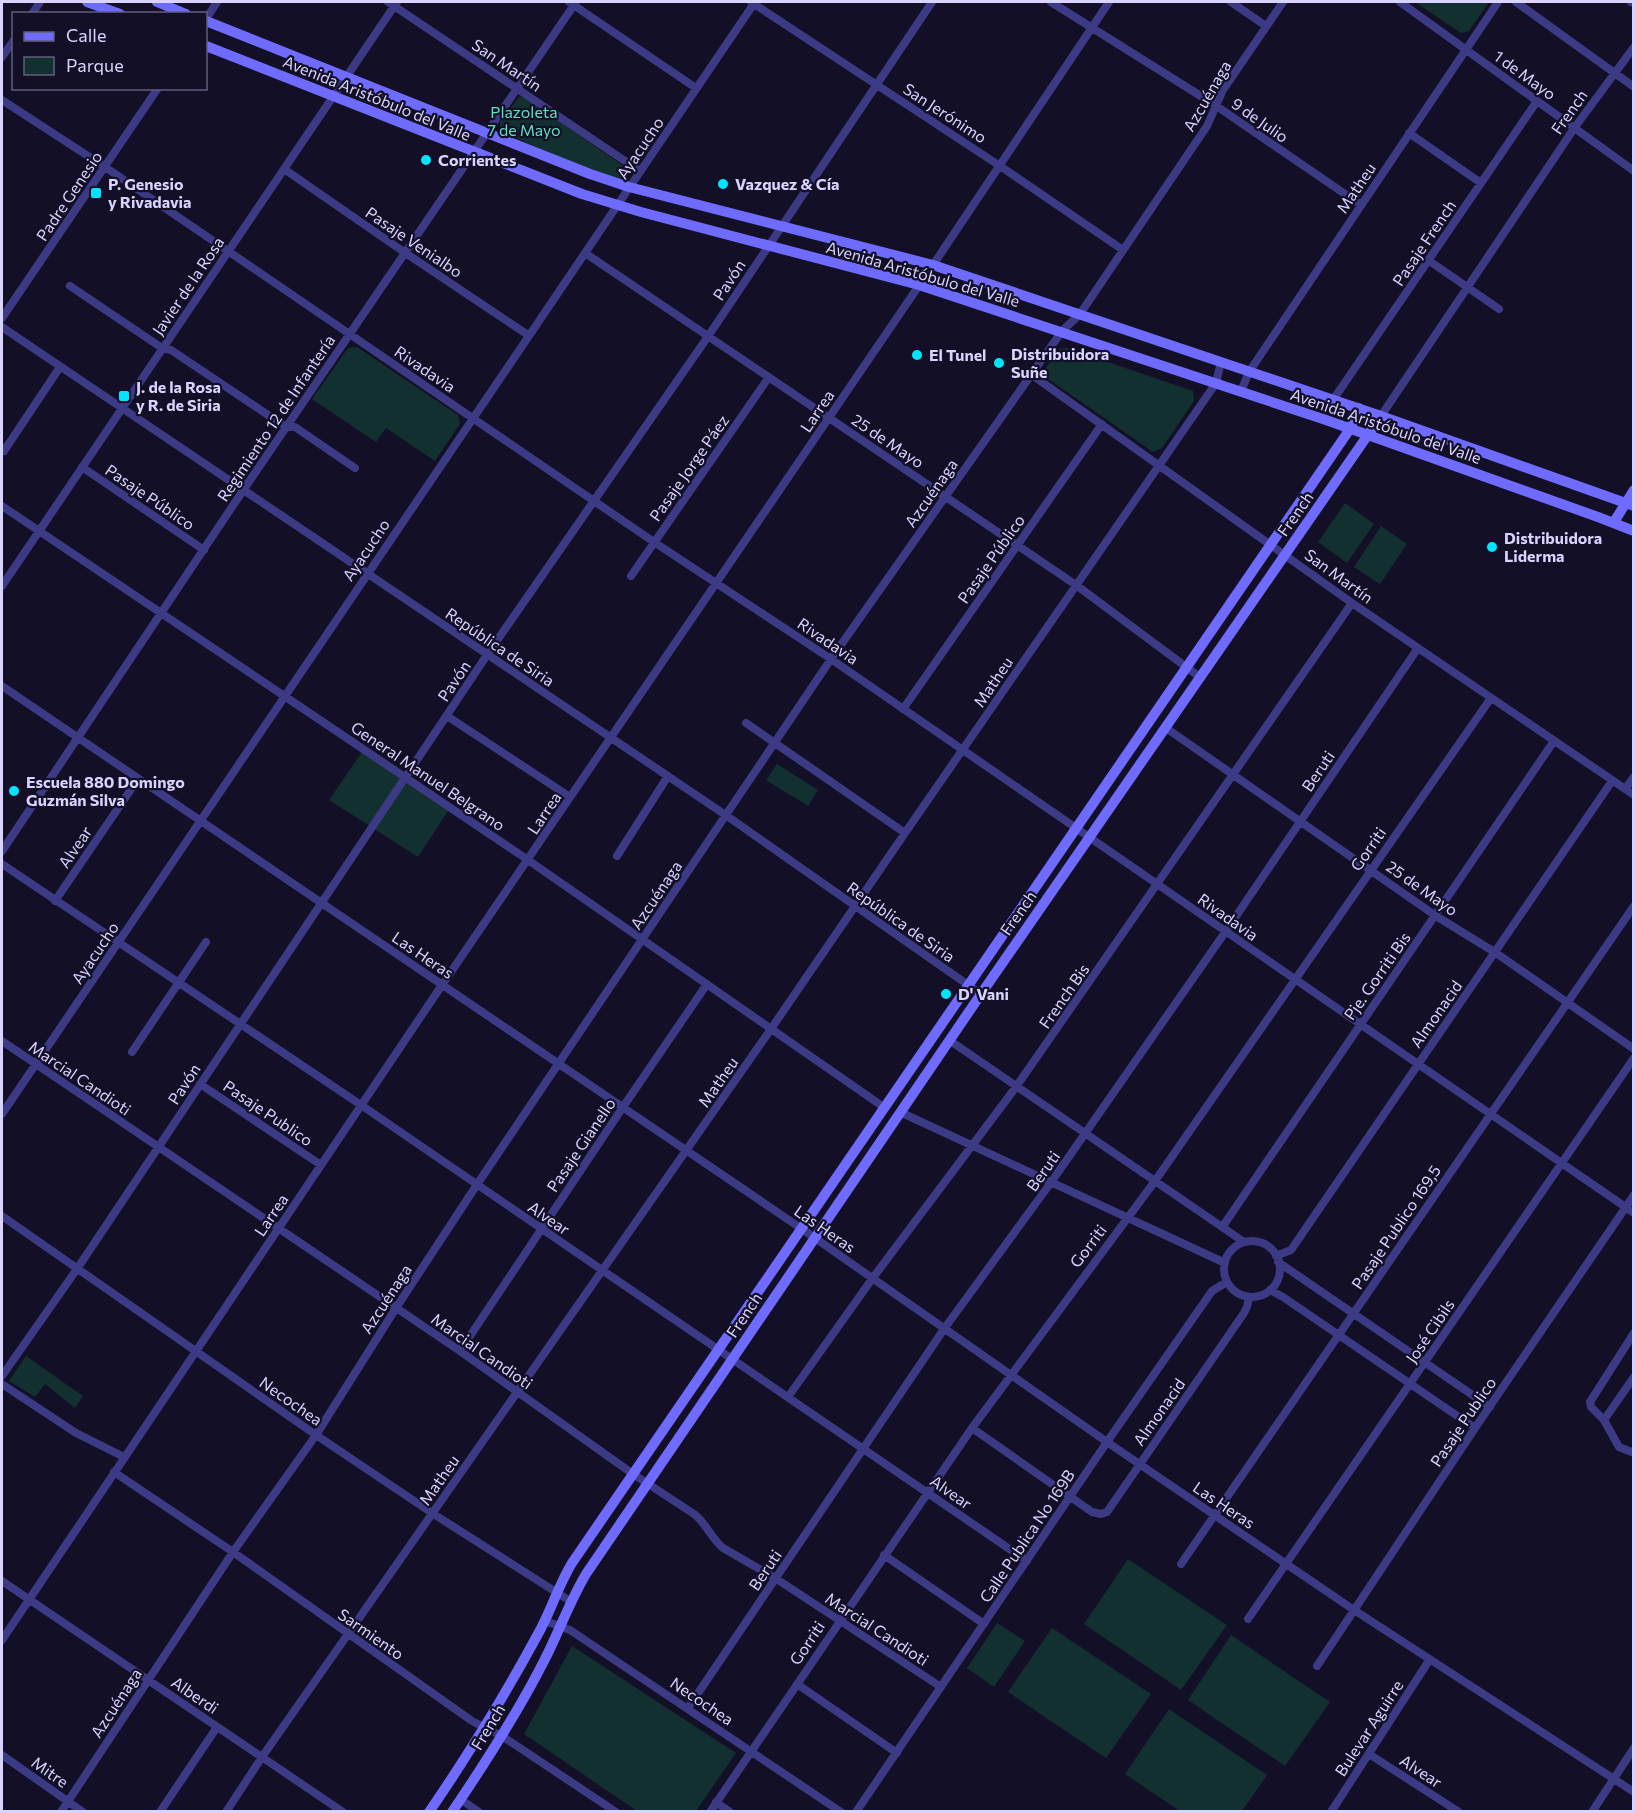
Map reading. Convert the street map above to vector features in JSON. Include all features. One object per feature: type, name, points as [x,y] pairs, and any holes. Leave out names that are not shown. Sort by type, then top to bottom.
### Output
[{"type":"main road","points":[[87,2],[114,12]]},
{"type":"main road","points":[[157,2],[181,12]]},
{"type":"main road","name":"Avenida Aristóbulo del Valle","points":[[207,20],[590,174],[629,187],[933,265],[1359,408],[1630,504]]},
{"type":"main road","name":"Avenida Aristóbulo del Valle","points":[[207,46],[473,152],[617,205],[919,285],[1241,391],[1634,531]]},
{"type":"main road","name":"French","points":[[429,1812],[485,1728],[544,1621],[555,1593],[572,1563],[1350,429],[1359,408]]},
{"type":"main road","name":"French","points":[[452,1812],[501,1736],[545,1658],[570,1601],[586,1574],[949,1040],[1381,416]]},
{"type":"main road","points":[[1614,522],[1630,504],[1634,490]]},
{"type":"street","points":[[207,18],[217,2]]},
{"type":"street","name":"San Jerónimo","points":[[753,2],[1123,250]]},
{"type":"street","name":"Ayacucho","points":[[2,1114],[753,2]]},
{"type":"street","name":"Pavón","points":[[2,1376],[77,1269],[447,716],[709,335],[932,2]]},
{"type":"street","name":"9 de Julio","points":[[1051,2],[1215,105],[1361,206]]},
{"type":"street","name":"Larrea","points":[[2,1640],[442,985],[933,265],[1109,2]]},
{"type":"street","points":[[1231,2],[1266,26]]},
{"type":"street","name":"Azcuénaga","points":[[62,1812],[233,1552],[316,1435],[476,1186],[831,659],[1062,331],[1080,314],[1207,126],[1223,90],[1283,2]]},
{"type":"street","name":"1 de Mayo","points":[[1400,2],[1634,171]]},
{"type":"street","name":"Matheu","points":[[1241,391],[1249,372],[1498,2]]},
{"type":"street","points":[[1516,2],[1634,87]]},
{"type":"street","name":"San Martín","points":[[393,3],[640,171]]},
{"type":"street","name":"Javier de la Rosa","points":[[2,586],[333,97],[393,3]]},
{"type":"street","points":[[573,3],[696,88]]},
{"type":"street","name":"Regimiento 12 de Infantería","points":[[2,851],[573,3]]},
{"type":"street","points":[[2,57],[12,43]]},
{"type":"street","name":"French","points":[[1381,416],[1575,128],[1634,47]]},
{"type":"street","name":"Padre Genesio","points":[[2,318],[157,90]]},
{"type":"street","name":"Rivadavia","points":[[2,100],[105,167],[654,542],[831,659],[1634,1213]]},
{"type":"street","name":"Pasaje French","points":[[1333,400],[1538,101]]},
{"type":"street","points":[[1409,134],[1481,183]]},
{"type":"street","name":"Pasaje Venialbo","points":[[284,169],[528,335]]},
{"type":"street","name":"25 de Mayo","points":[[585,253],[1076,585],[1201,678]]},
{"type":"street","points":[[1428,260],[1499,309]]},
{"type":"street","points":[[70,286],[162,348],[171,350],[286,427],[295,427],[355,468]]},
{"type":"street","name":"República de Siria","points":[[2,327],[727,816],[981,994]]},
{"type":"street","name":"Matheu","points":[[226,1812],[432,1513],[687,1151],[1216,383],[1221,362]]},
{"type":"street","points":[[4,451],[60,367]]},
{"type":"street","name":"San Martín","points":[[1032,375],[1353,603],[1634,795]]},
{"type":"street","name":"Pasaje Jorge Páez","points":[[631,576],[769,377]]},
{"type":"street","name":"Pasaje Público","points":[[903,709],[1102,424]]},
{"type":"street","name":"Pasaje Público","points":[[82,466],[204,550]]},
{"type":"street","name":"General Manuel Belgrano","points":[[2,506],[528,860],[885,1108]]},
{"type":"street","name":"French Bis","points":[[788,1397],[872,1279],[1016,1087],[1353,603]]},
{"type":"street","name":"Beruti","points":[[688,1708],[944,1329],[1052,1181],[1226,931],[1418,648]]},
{"type":"street","name":"Las Heras","points":[[2,686],[802,1229],[1107,1442],[1354,1610],[1634,1792]]},
{"type":"street","name":"Gorriti","points":[[710,1812],[972,1428],[1155,1181],[1491,698]]},
{"type":"street","points":[[447,716],[570,797]]},
{"type":"street","points":[[746,723],[905,833]]},
{"type":"street","name":"25 de Mayo","points":[[1166,728],[1436,916],[1496,953],[1634,1049]]},
{"type":"street","name":"Pje. Gorriti Bis","points":[[1223,1226],[1554,741]]},
{"type":"street","points":[[617,856],[668,776]]},
{"type":"street","points":[[1625,789],[1634,777]]},
{"type":"street","name":"Alvear","points":[[55,901],[138,779]]},
{"type":"street","name":"Almonacid","points":[[1277,1259],[1291,1250],[1612,781]]},
{"type":"street","name":"Alvear","points":[[2,864],[117,944],[361,1105],[476,1186],[603,1270],[1027,1561]]},
{"type":"street","name":"Pasaje Publico 169,5","points":[[1181,1564],[1634,906]]},
{"type":"street","points":[[132,1052],[206,942]]},
{"type":"street","name":"Pasaje Gianello","points":[[460,1351],[707,984]]},
{"type":"street","points":[[949,1040],[1244,1242]]},
{"type":"street","name":"Marcial Candioti","points":[[2,1041],[460,1351],[633,1474],[701,1519],[723,1548],[775,1578],[941,1687]]},
{"type":"street","name":"José Cibils","points":[[1248,1619],[1634,1058]]},
{"type":"street","name":"Pasaje Publico","points":[[200,1084],[321,1165]]},
{"type":"street","points":[[900,1112],[1225,1263]]},
{"type":"street","name":"Pasaje Publico","points":[[1317,1666],[1475,1428],[1634,1195]]},
{"type":"street","name":"Necochea","points":[[2,1216],[316,1435],[432,1513],[570,1601]]},
{"type":"street","points":[[1277,1259],[1278,1277],[1270,1290],[1263,1295],[1249,1297],[1232,1289],[1227,1282],[1225,1263],[1232,1250],[1244,1242],[1254,1241],[1263,1244],[1277,1259],[1490,1407]]},
{"type":"street","name":"Calle Publica No 169B","points":[[856,1812],[1212,1291],[1227,1282]]},
{"type":"street","points":[[1270,1290],[1475,1428]]},
{"type":"street","name":"Almonacid","points":[[1070,1496],[1092,1512],[1101,1514],[1107,1512],[1244,1313],[1249,1297]]},
{"type":"street","points":[[1634,1334],[1590,1402],[1591,1407],[1604,1420],[1619,1447],[1634,1453]]},
{"type":"street","points":[[1604,1420],[1634,1377]]},
{"type":"street","points":[[2,1384],[76,1433],[124,1457]]},
{"type":"street","points":[[972,1428],[1070,1496]]},
{"type":"street","name":"Sarmiento","points":[[114,1472],[233,1552],[472,1721],[501,1736],[616,1812]]},
{"type":"street","points":[[884,1556],[984,1624]]},
{"type":"street","name":"Alberdi","points":[[2,1581],[343,1812]]},
{"type":"street","name":"Necochea","points":[[544,1621],[570,1630],[841,1812]]},
{"type":"street","name":"Bulevar Aguirre","points":[[1330,1812],[1430,1659]]},
{"type":"street","points":[[797,1684],[897,1753]]},
{"type":"street","points":[[160,1812],[218,1727]]},
{"type":"street","points":[[1592,1812],[1634,1749]]},
{"type":"street","name":"Alvear","points":[[1368,1754],[1459,1812]]},
{"type":"street","name":"Mitre","points":[[2,1755],[83,1812]]},
{"type":"street","points":[[460,1799],[479,1812]]},
{"type":"street","points":[[716,1802],[730,1812]]},
{"type":"green space","points":[[1415,2],[1489,2],[1469,31],[1461,33]]},
{"type":"green space","name":"Plazoleta 7 de Mayo","points":[[519,97],[524,97],[625,167],[627,175],[624,178],[599,173],[503,132],[500,129],[500,122]]},
{"type":"green space","points":[[357,347],[458,415],[460,424],[435,461],[386,428],[376,442],[312,399],[348,348]]},
{"type":"green space","points":[[1067,348],[1193,391],[1194,401],[1162,448],[1153,452],[1044,376],[1045,369],[1059,349]]},
{"type":"green space","points":[[1345,503],[1374,524],[1347,563],[1318,542]]},
{"type":"green space","points":[[1381,526],[1407,544],[1380,584],[1354,567]]},
{"type":"green space","points":[[364,749],[450,808],[418,857],[329,800]]},
{"type":"green space","points":[[777,764],[818,790],[808,806],[766,780]]},
{"type":"green space","points":[[26,1356],[83,1396],[75,1408],[45,1384],[35,1397],[9,1381]]},
{"type":"green space","points":[[1128,1559],[1227,1625],[1181,1690],[1084,1624]]},
{"type":"green space","points":[[997,1623],[1025,1641],[994,1687],[967,1668]]},
{"type":"green space","points":[[1052,1628],[1151,1694],[1106,1758],[1008,1692]]},
{"type":"green space","points":[[1231,1635],[1330,1702],[1285,1766],[1188,1700]]},
{"type":"green space","points":[[572,1646],[736,1753],[696,1811],[637,1811],[524,1734]]},
{"type":"green space","points":[[1169,1709],[1267,1775],[1242,1811],[1180,1811],[1125,1774]]},
{"type":"place","name":"Corrientes","points":[[426,160]]},
{"type":"place","name":"Vazquez & Cía","points":[[723,184]]},
{"type":"place","name":"P. Genesio y Rivadavia","points":[[96,193]]},
{"type":"place","name":"El Tunel","points":[[917,355]]},
{"type":"place","name":"Distribuidora Suñe","points":[[999,363]]},
{"type":"place","name":"J. de la Rosa y R. de Siria","points":[[124,396]]},
{"type":"place","name":"Distribuidora Liderma","points":[[1492,547]]},
{"type":"place","name":"Escuela 880 Domingo Guzmán Silva","points":[[14,791]]},
{"type":"place","name":"D' Vani","points":[[946,994]]}]
